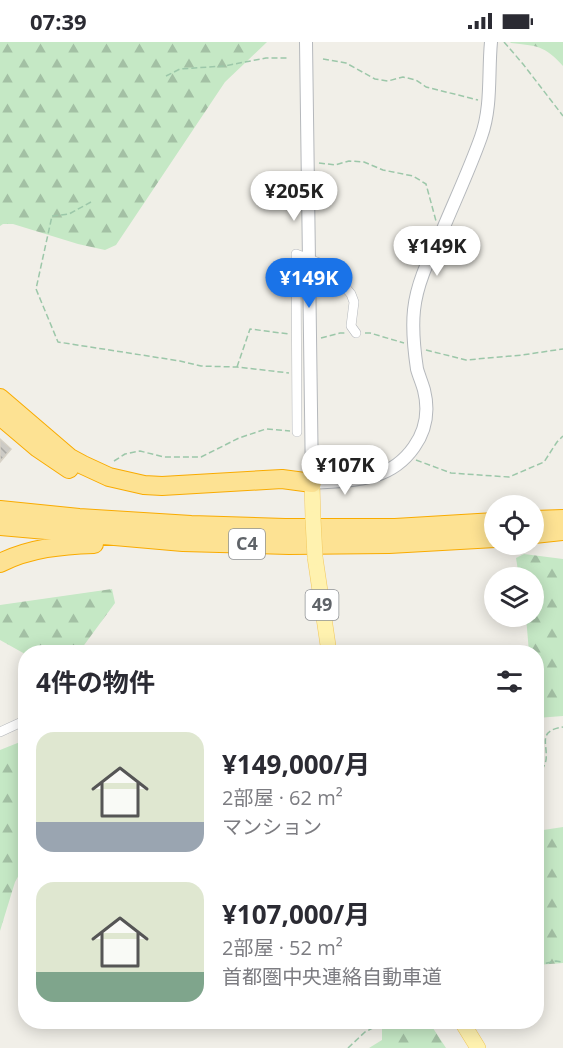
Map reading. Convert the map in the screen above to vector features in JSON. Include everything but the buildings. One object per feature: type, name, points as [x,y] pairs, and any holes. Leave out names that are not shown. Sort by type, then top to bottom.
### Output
[{"type":"highway","points":[[0,398],[70,458],[95,472],[109,474],[129,486],[282,479],[312,483]]},
{"type":"highway","points":[[0,416],[55,461],[88,479],[109,474]]},
{"type":"highway","name":"C4","points":[[6,510],[79,518],[285,528],[395,528],[484,523]]},
{"type":"highway","points":[[544,520],[563,519]]},
{"type":"highway","name":"C4","points":[[0,526],[183,542],[312,545],[390,544],[484,539]]},
{"type":"highway","points":[[544,533],[563,531]]},
{"type":"highway","points":[[0,563],[28,552],[50,547],[183,542]]},
{"type":"main road","name":"49","points":[[312,483],[315,557],[328,645]]},
{"type":"main road","points":[[466,1029],[478,1048]]},
{"type":"street","points":[[306,42],[312,483],[373,477],[390,469],[406,456],[423,432],[426,404],[414,346],[414,310],[423,272],[483,134],[488,102],[491,42]]},
{"type":"street","points":[[297,432],[296,254],[327,266],[351,294],[354,302],[351,326],[357,333]]},
{"type":"street","points":[[0,732],[18,724]]},
{"type":"path","points":[[504,42],[563,116]]},
{"type":"path","points":[[166,75],[180,69],[224,66],[266,58],[288,58]]},
{"type":"path","points":[[323,59],[346,63],[375,79],[388,81],[403,77],[416,80],[426,87],[488,102]]},
{"type":"path","points":[[309,161],[335,165],[364,162],[383,170],[413,176],[426,184],[435,220],[442,229]]},
{"type":"path","points":[[91,202],[69,214],[52,216],[36,290],[58,342],[201,366],[296,374]]},
{"type":"path","points":[[237,368],[250,329],[296,334]]},
{"type":"path","points":[[310,337],[320,338],[340,333],[370,333],[466,360],[563,349]]},
{"type":"path","points":[[109,474],[125,454],[140,451],[164,457],[201,458],[239,438],[266,429],[297,432]]},
{"type":"path","points":[[406,456],[451,473],[509,477],[544,462],[563,436]]},
{"type":"path","points":[[544,765],[546,736],[553,728],[563,727]]},
{"type":"path","points":[[544,964],[563,962]]},
{"type":"path","points":[[348,1048],[371,1029]]},
{"type":"green space","points":[[0,42],[267,42],[225,82],[116,245],[105,250],[13,224],[0,226]]},
{"type":"green space","points":[[510,42],[563,42],[563,66],[545,50]]},
{"type":"green space","points":[[522,555],[563,559],[563,716],[544,717],[544,645],[528,645],[527,627],[544,627],[544,567],[517,567],[516,558]]},
{"type":"green space","points":[[112,589],[115,603],[84,645],[18,645],[18,650],[0,640],[0,605]]},
{"type":"green space","points":[[18,743],[18,877],[0,931],[0,750]]},
{"type":"green space","points":[[563,827],[563,963],[544,964],[544,830]]},
{"type":"green space","points":[[382,1029],[434,1029],[446,1048],[369,1048],[382,1040]]}]
